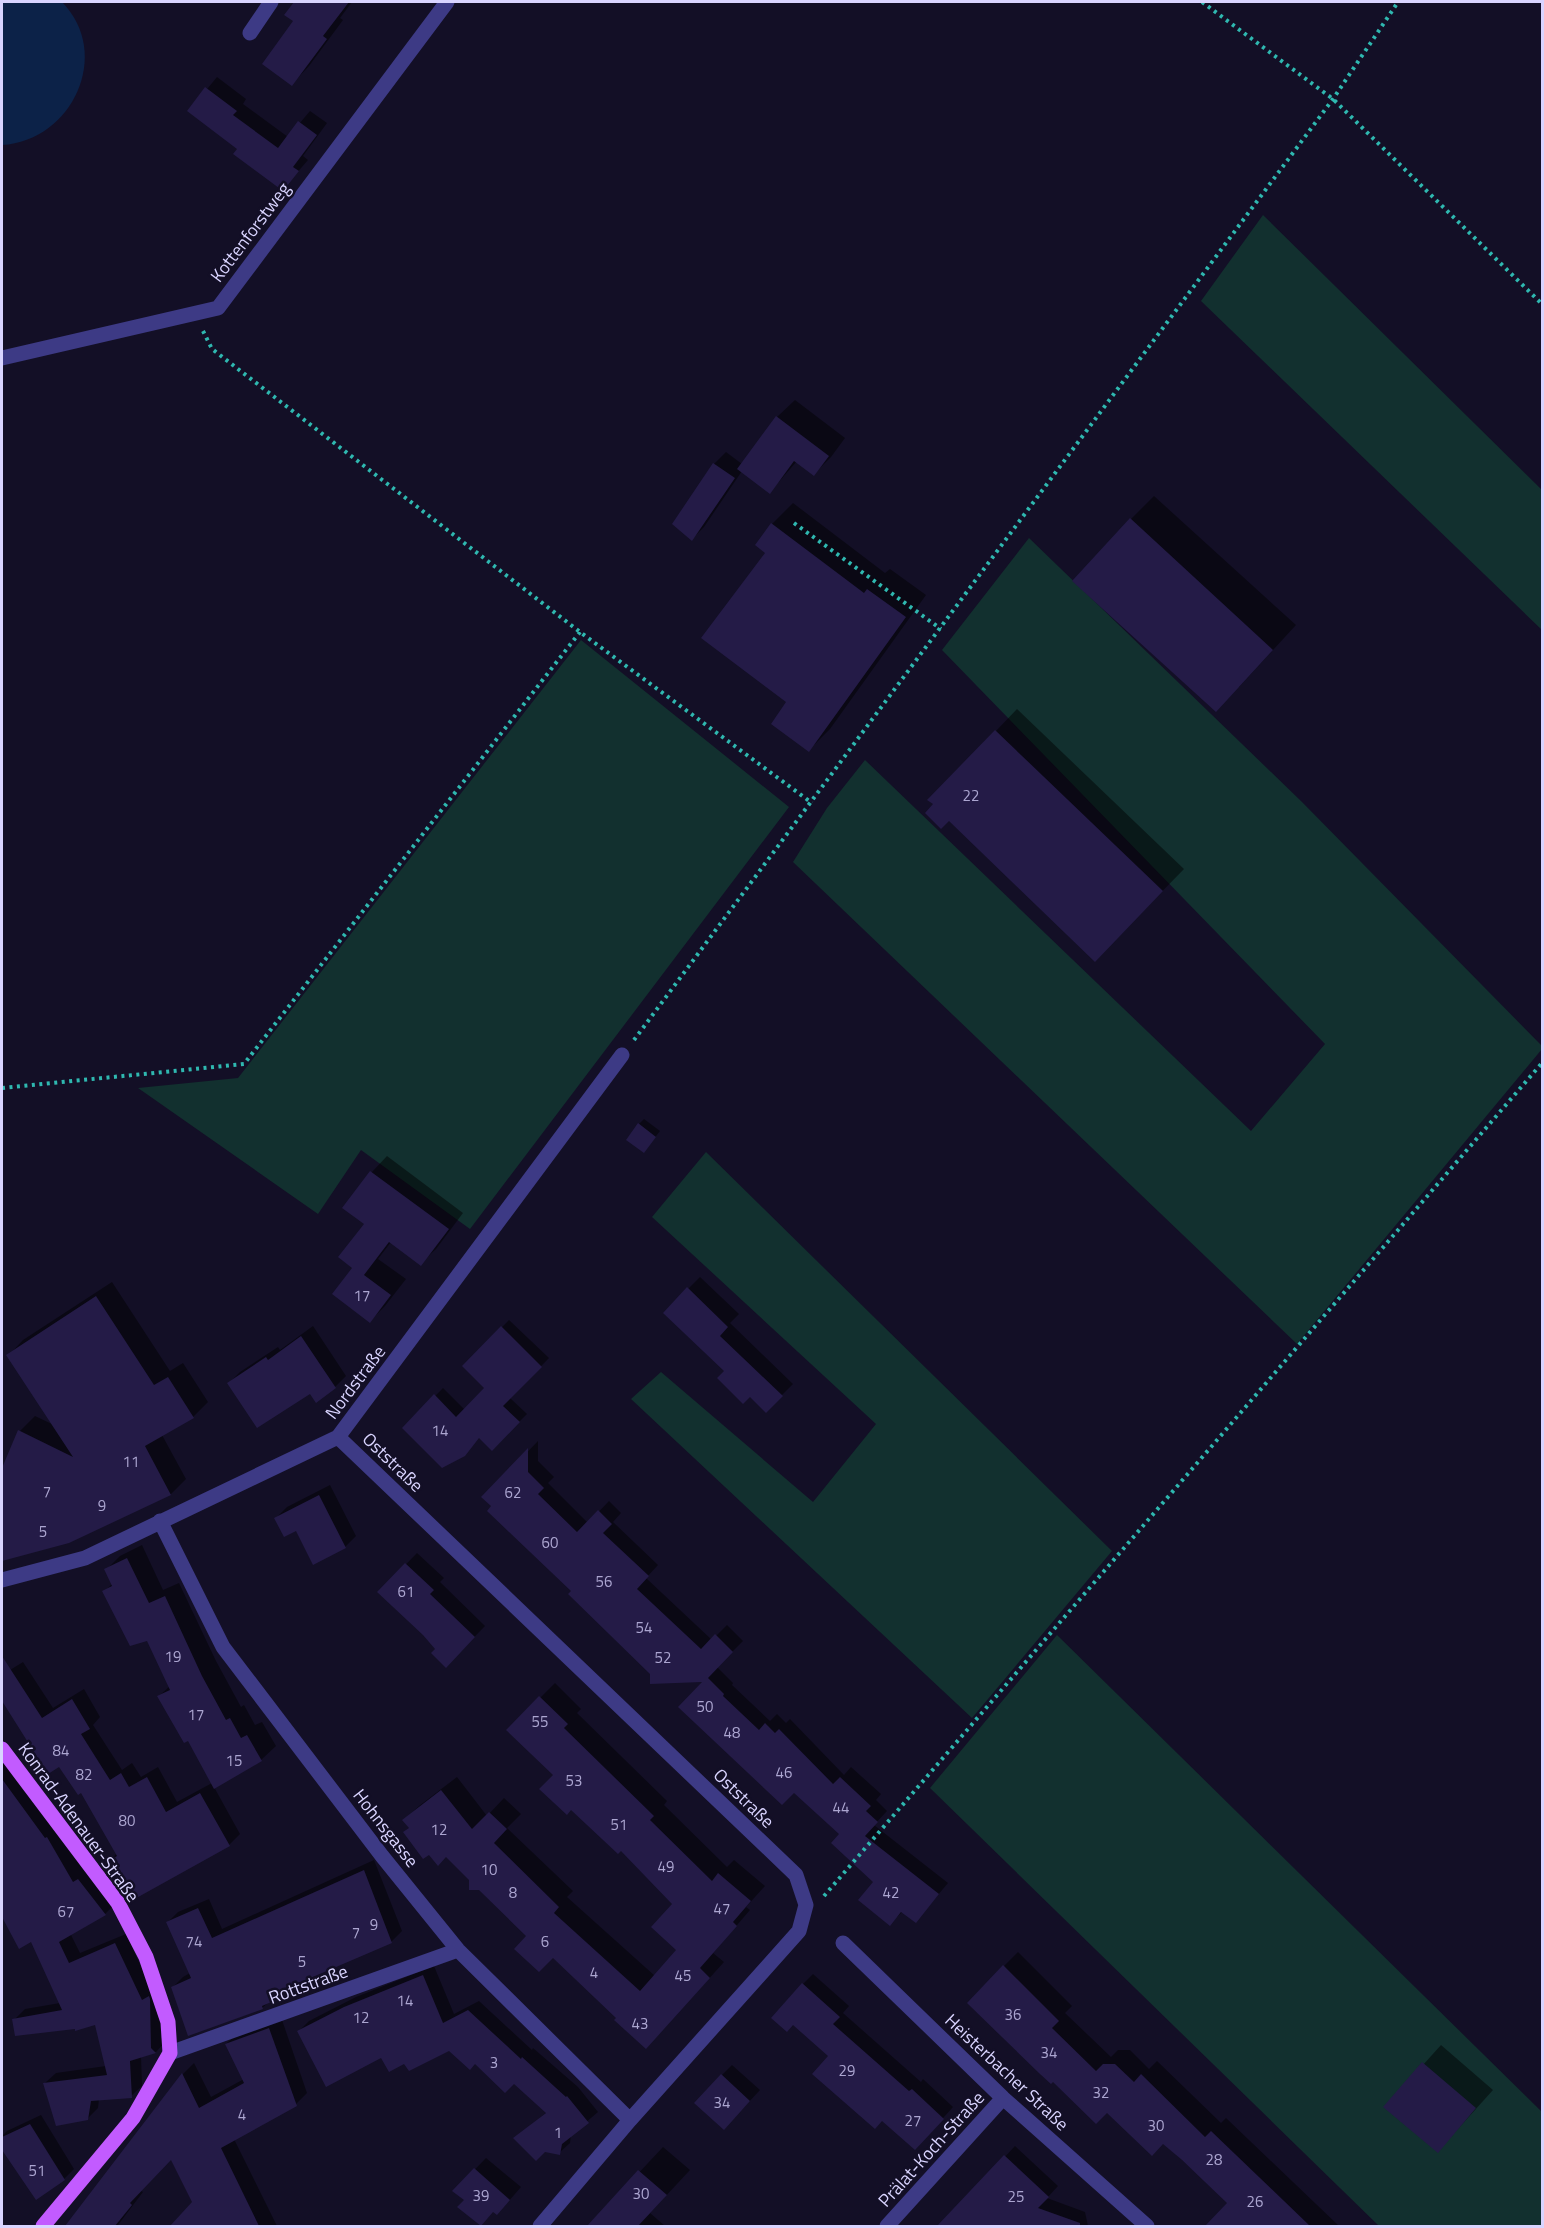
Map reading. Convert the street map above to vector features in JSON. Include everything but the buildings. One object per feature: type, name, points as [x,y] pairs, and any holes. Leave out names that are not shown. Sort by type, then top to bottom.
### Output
[{"type":"main road","name":"Konrad-Adenauer-Straße","points":[[2,1749],[118,1903],[150,1968],[168,2022],[170,2053]]},
{"type":"main road","points":[[43,2226],[133,2118],[170,2053]]},
{"type":"street","points":[[250,33],[271,2]]},
{"type":"street","name":"Kottenforstweg","points":[[2,358],[218,308],[447,2]]},
{"type":"street","name":"Nordstraße","points":[[2,1580],[85,1558],[338,1437],[622,1055]]},
{"type":"street","name":"Oststraße","points":[[338,1437],[796,1875],[806,1905]]},
{"type":"street","name":"Hohnsgasse","points":[[160,1521],[223,1647],[382,1856],[458,1950],[630,2120]]},
{"type":"street","points":[[540,2226],[630,2120],[799,1931],[806,1905]]},
{"type":"street","name":"Heisterbacher Straße","points":[[843,1942],[1004,2098],[1146,2226]]},
{"type":"street","name":"Rottstraße","points":[[170,2053],[458,1950]]},
{"type":"street","name":"Prälat-Koch-Straße","points":[[887,2226],[1004,2098]]},
{"type":"path","points":[[1202,2],[1333,99],[1542,304]]},
{"type":"path","points":[[622,1055],[812,803],[1333,99],[1398,2]]},
{"type":"path","points":[[194,314],[213,349],[580,632],[812,803]]},
{"type":"path","points":[[794,523],[941,629]]},
{"type":"path","points":[[2,1088],[244,1064],[580,632]]},
{"type":"path","points":[[806,1905],[828,1895],[1542,1063]]},
{"type":"green space","points":[[1263,215],[1542,490],[1542,630],[1201,301]]},
{"type":"green space","points":[[1029,538],[1302,802],[1542,1046],[1542,1049],[1297,1344],[793,862],[827,808],[865,760],[1251,1131],[1325,1044],[942,650]]},
{"type":"green space","points":[[581,640],[789,807],[470,1229],[361,1150],[318,1214],[138,1088],[238,1078]]},
{"type":"green space","points":[[706,1152],[1112,1551],[972,1718],[631,1399],[661,1372],[813,1502],[876,1424],[652,1217]]},
{"type":"green space","points":[[1057,1635],[1542,2112],[1542,2226],[1379,2226],[930,1788]]},
{"type":"water","points":[[2,2],[62,2],[77,23],[84,46],[84,69],[77,92],[65,112],[48,128],[27,140],[2,145]]}]
